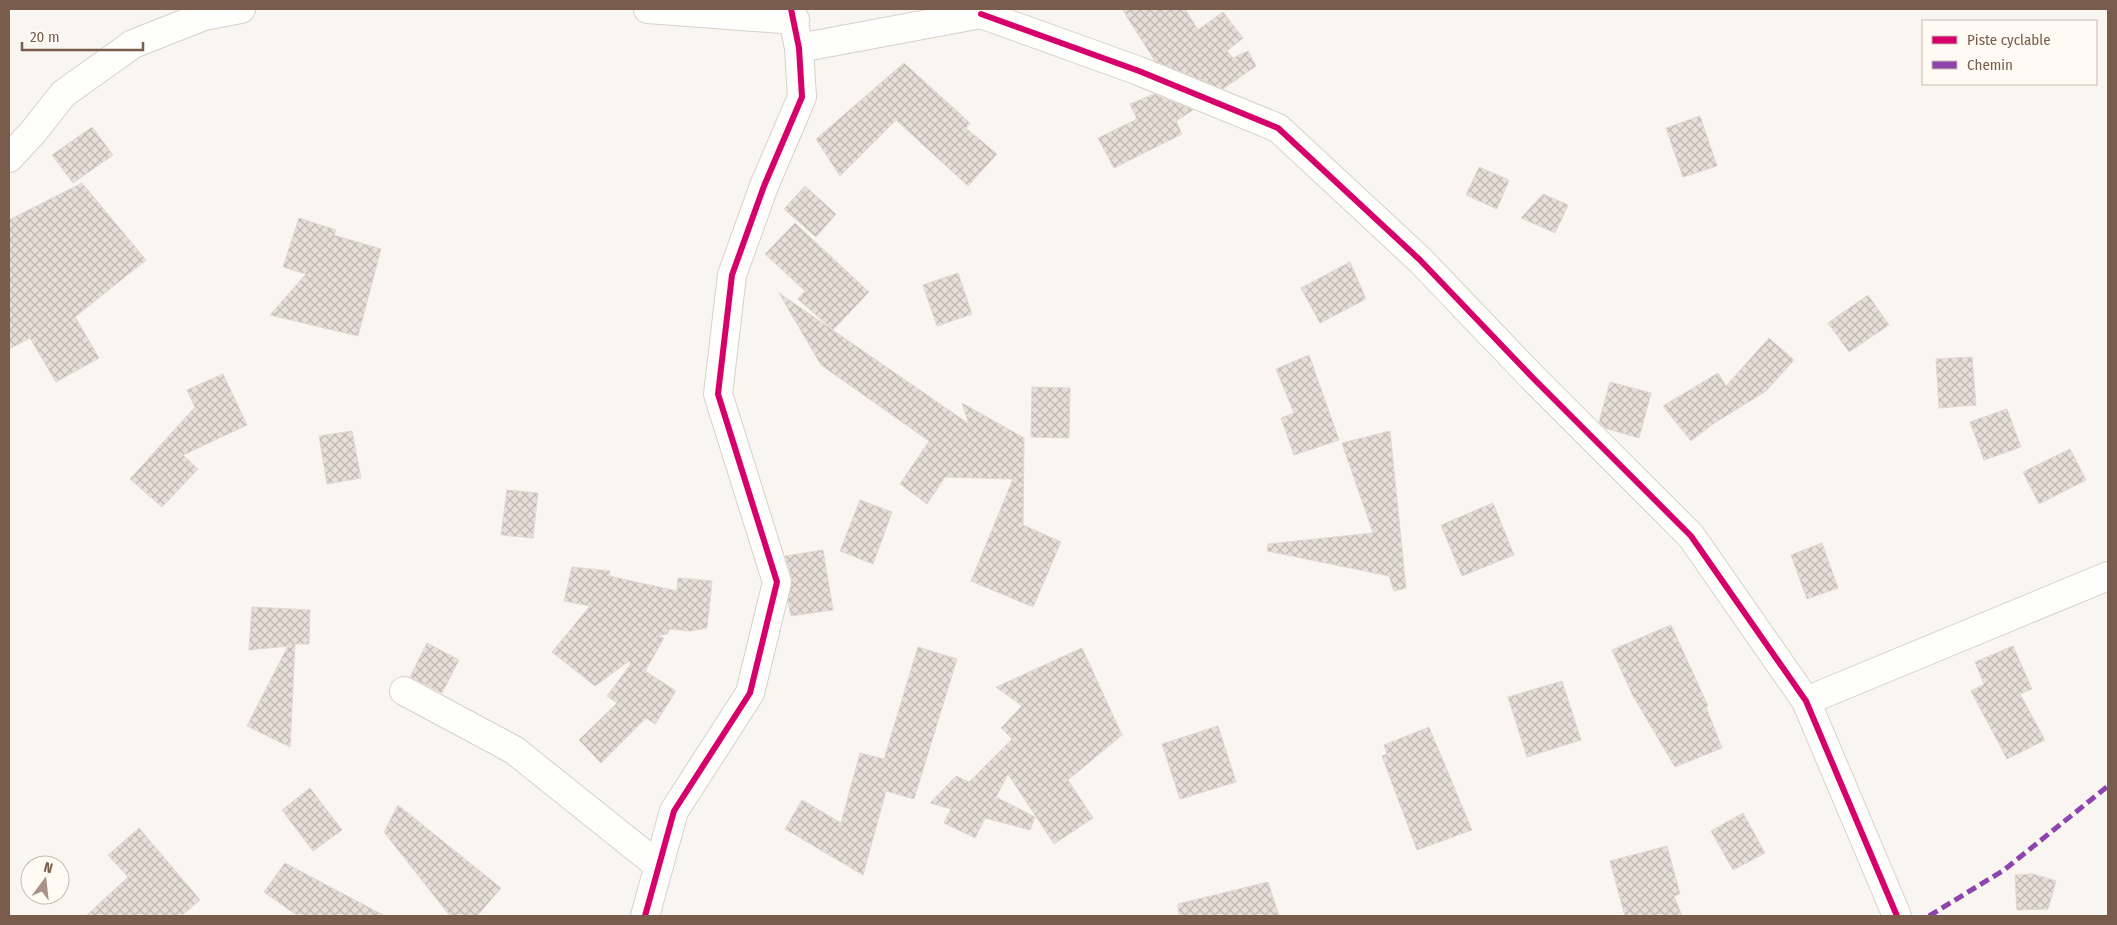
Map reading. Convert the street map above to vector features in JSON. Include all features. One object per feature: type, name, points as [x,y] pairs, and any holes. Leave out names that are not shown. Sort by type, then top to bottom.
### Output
[{"type":"street","points":[[9,158],[34,131],[63,94],[133,44],[204,16],[241,9]]},
{"type":"street","points":[[645,916],[674,811],[750,693],[777,582],[718,394],[732,275],[764,186],[802,98],[799,48],[793,14],[648,9]]},
{"type":"street","points":[[799,48],[986,11],[1278,128],[1420,260],[1532,377],[1691,536],[1806,701],[1897,916]]},
{"type":"street","points":[[1806,701],[2108,576]]},
{"type":"street","points":[[404,691],[514,750],[659,866]]},
{"type":"building","points":[[1122,9],[1185,9],[1198,30],[1223,12],[1243,38],[1227,51],[1233,58],[1248,51],[1256,66],[1223,89],[1155,61]]},
{"type":"building","points":[[904,63],[970,123],[966,128],[997,154],[968,186],[896,120],[840,176],[816,139]]},
{"type":"building","points":[[1154,94],[1193,110],[1176,121],[1182,134],[1114,168],[1098,138],[1137,119],[1130,104]]},
{"type":"building","points":[[1700,116],[1717,166],[1683,177],[1666,128]]},
{"type":"building","points":[[92,127],[113,155],[73,183],[52,155]]},
{"type":"building","points":[[1479,167],[1509,180],[1497,209],[1466,195]]},
{"type":"building","points":[[82,183],[146,260],[75,317],[99,358],[56,382],[30,338],[9,349],[9,220]]},
{"type":"building","points":[[805,186],[836,214],[816,237],[784,209]]},
{"type":"building","points":[[1543,194],[1568,205],[1555,233],[1521,218]]},
{"type":"building","points":[[299,218],[336,230],[334,235],[381,249],[358,336],[270,315],[306,274],[283,267]]},
{"type":"building","points":[[795,223],[869,292],[833,330],[798,299],[805,291],[765,254]]},
{"type":"building","points":[[1350,262],[1366,299],[1320,323],[1301,288]]},
{"type":"building","points":[[958,273],[972,314],[937,326],[923,285]]},
{"type":"building","points":[[779,293],[969,424],[962,403],[1024,438],[1023,525],[1061,542],[1033,607],[971,581],[1013,479],[945,477],[927,504],[900,484],[929,441],[821,365]]},
{"type":"building","points":[[1868,295],[1889,325],[1849,352],[1828,323]]},
{"type":"building","points":[[1769,338],[1794,360],[1766,391],[1713,424],[1691,441],[1663,406],[1718,373],[1726,386]]},
{"type":"building","points":[[1309,355],[1339,440],[1294,455],[1281,418],[1294,413],[1276,369]]},
{"type":"building","points":[[1972,357],[1976,405],[1939,408],[1936,359]]},
{"type":"building","points":[[223,374],[247,425],[183,455],[198,469],[162,507],[130,479],[195,407],[187,390]]},
{"type":"building","points":[[1610,382],[1651,393],[1639,438],[1605,428],[1599,422]]},
{"type":"building","points":[[1032,387],[1070,388],[1069,438],[1031,437]]},
{"type":"building","points":[[2007,409],[2021,447],[1984,460],[1970,422]]},
{"type":"building","points":[[352,431],[361,478],[327,484],[319,436]]},
{"type":"building","points":[[1390,431],[1406,588],[1394,591],[1389,576],[1267,551],[1268,544],[1373,533],[1342,443]]},
{"type":"building","points":[[2070,449],[2086,480],[2039,504],[2023,472]]},
{"type":"building","points":[[507,490],[538,493],[533,538],[501,535]]},
{"type":"building","points":[[860,500],[892,512],[873,564],[840,551]]},
{"type":"building","points":[[1493,503],[1514,555],[1462,576],[1441,525]]},
{"type":"building","points":[[1822,543],[1838,588],[1807,599],[1791,555]]},
{"type":"building","points":[[823,550],[833,610],[791,616],[788,602],[792,578],[785,556]]},
{"type":"building","points":[[572,567],[610,571],[609,576],[677,591],[678,578],[712,581],[707,628],[690,631],[670,629],[667,634],[656,636],[664,638],[645,671],[676,691],[655,724],[646,718],[601,763],[579,740],[617,703],[607,696],[631,664],[629,661],[595,686],[552,652],[590,606],[564,601]]},
{"type":"building","points":[[252,607],[310,610],[309,644],[295,644],[290,747],[247,726],[288,646],[249,650]]},
{"type":"building","points":[[1671,625],[1708,706],[1706,707],[1722,748],[1675,767],[1633,696],[1612,650]]},
{"type":"building","points":[[427,643],[459,660],[442,693],[410,677]]},
{"type":"building","points":[[2013,646],[2032,689],[2020,694],[2045,740],[2007,759],[1971,691],[1984,684],[1975,662]]},
{"type":"building","points":[[918,647],[957,659],[914,799],[886,791],[863,875],[785,829],[802,800],[841,823],[860,753],[884,759]]},
{"type":"building","points":[[1082,648],[1122,735],[1068,780],[1093,818],[1054,844],[1008,774],[996,797],[1035,817],[1030,830],[985,818],[975,838],[944,823],[951,809],[930,803],[956,776],[969,782],[1012,739],[1001,728],[1022,706],[996,687]]},
{"type":"building","points":[[1562,681],[1581,740],[1527,757],[1508,697]]},
{"type":"building","points":[[1218,726],[1236,782],[1180,799],[1162,744]]},
{"type":"building","points":[[1429,727],[1472,830],[1417,850],[1382,756],[1387,754],[1384,745]]},
{"type":"building","points":[[310,788],[342,830],[313,851],[282,810]]},
{"type":"building","points":[[398,805],[501,888],[477,916],[450,916],[384,832]]},
{"type":"building","points":[[1743,813],[1765,853],[1733,870],[1711,831]]},
{"type":"building","points":[[139,828],[200,900],[181,916],[86,916],[128,877],[108,855]]},
{"type":"building","points":[[1667,846],[1680,894],[1674,896],[1682,916],[1625,916],[1610,861]]},
{"type":"building","points":[[285,863],[385,916],[298,916],[264,892]]},
{"type":"building","points":[[2033,874],[2056,881],[2048,909],[2017,910],[2015,875]]},
{"type":"building","points":[[1268,882],[1279,916],[1179,916],[1178,904]]},
{"type":"marked path","points":[[1929,916],[2004,870],[2108,786]]},
{"type":"cycle path","points":[[645,916],[674,811],[750,693],[777,582],[718,394],[732,275],[764,186],[802,97],[799,48],[791,9]]},
{"type":"cycle path","points":[[981,14],[1139,71],[1278,128],[1420,260],[1532,377],[1691,536],[1806,701],[1897,916]]}]
